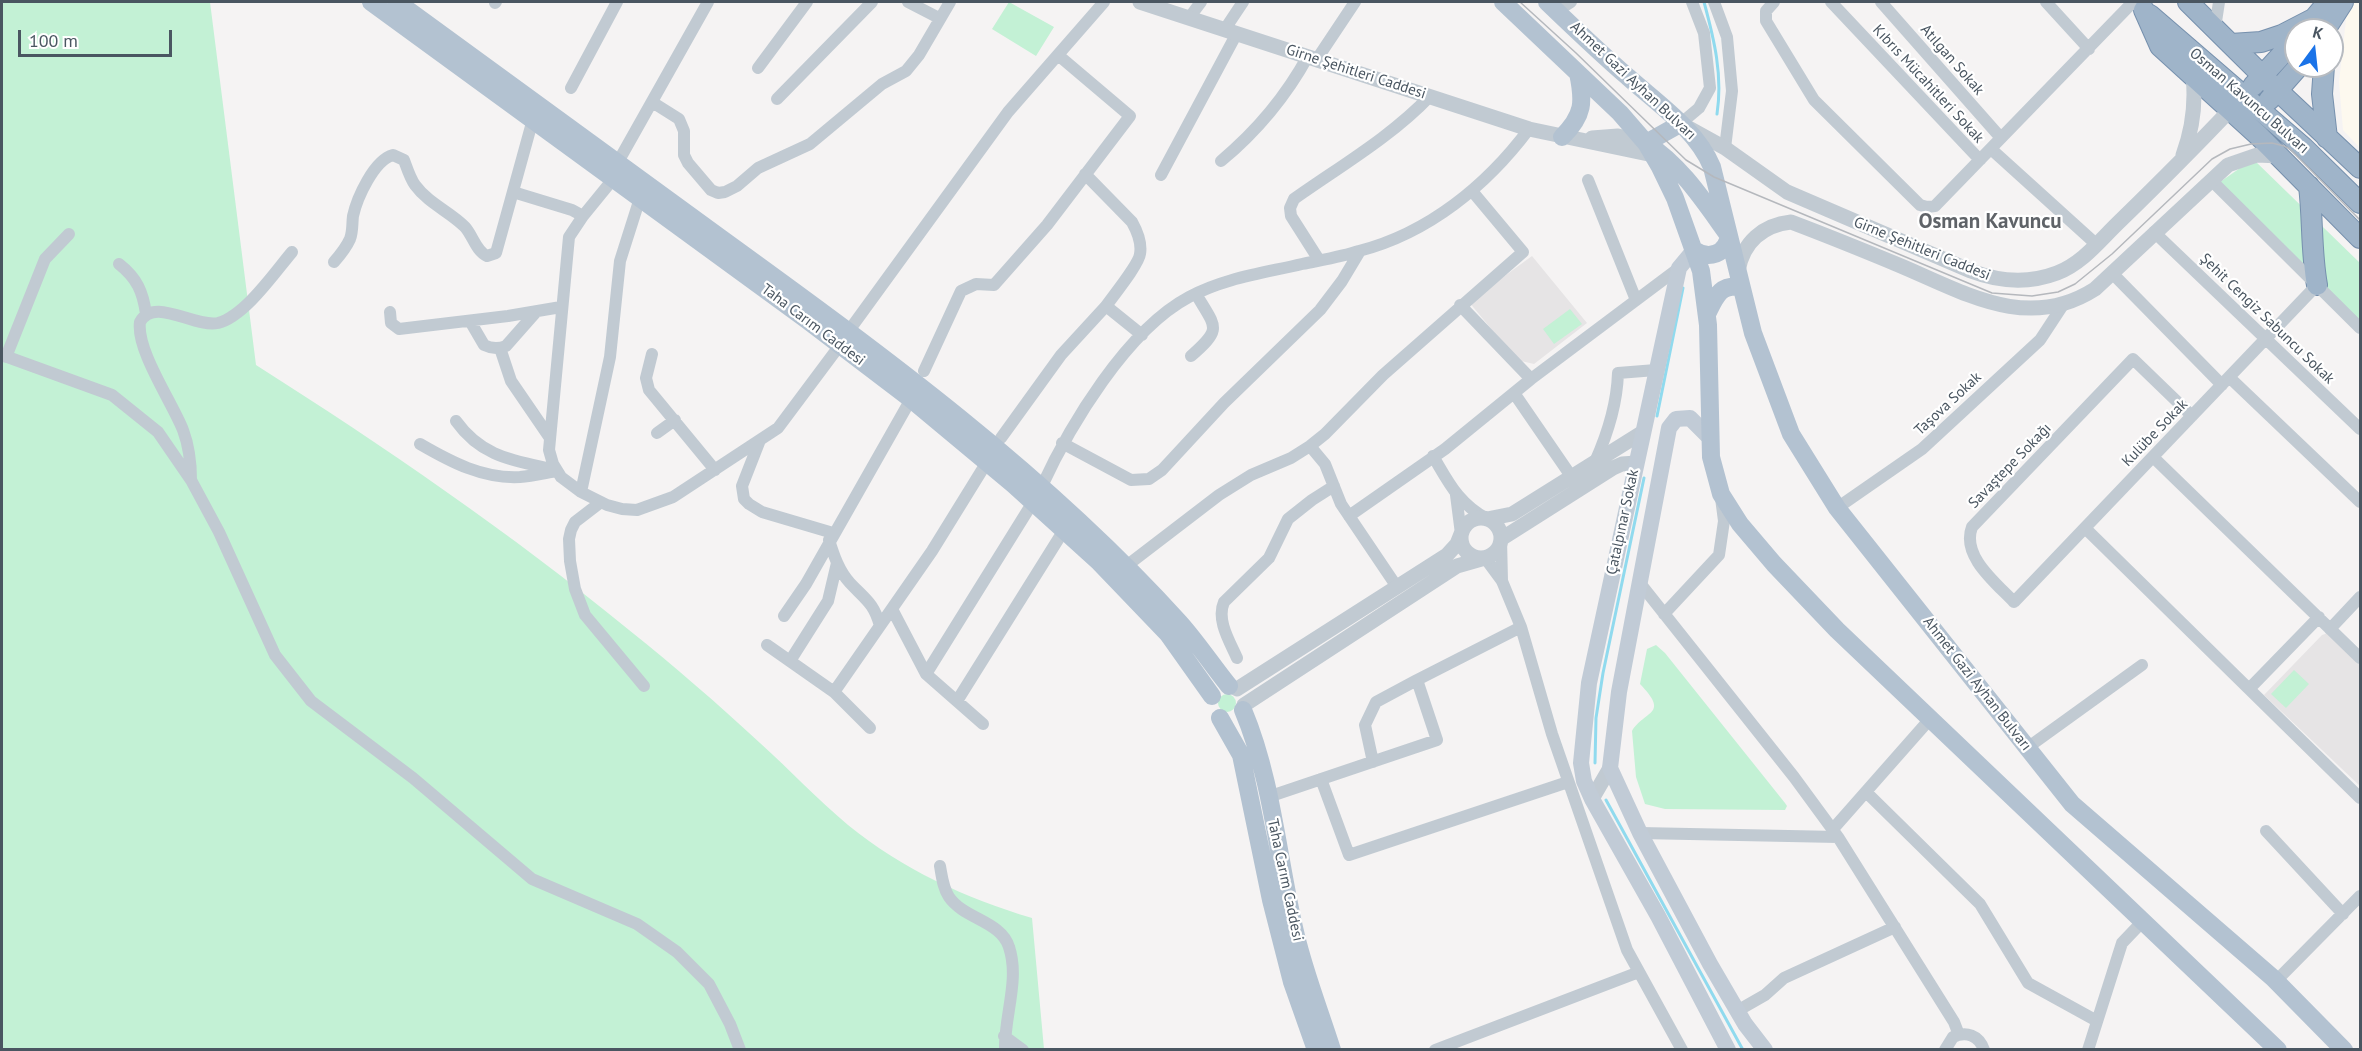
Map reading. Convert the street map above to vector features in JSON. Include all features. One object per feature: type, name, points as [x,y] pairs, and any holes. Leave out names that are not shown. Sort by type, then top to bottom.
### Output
[{"type":"highway","name":"Osman Kavuncu Bulvarı","points":[[2188,2],[2327,138],[2361,168]]},
{"type":"highway","points":[[2323,18],[2328,2]]},
{"type":"highway","points":[[2328,18],[2343,2]]},
{"type":"highway","name":"Osman Kavuncu Bulvarı","points":[[2137,4],[2237,103]]},
{"type":"highway","points":[[2137,4],[2160,46],[2193,76],[2237,103],[2255,119],[2280,156],[2361,238]]},
{"type":"highway","points":[[2231,44],[2261,42],[2284,34]]},
{"type":"highway","points":[[2255,119],[2270,83],[2284,59]]},
{"type":"highway","points":[[2237,103],[2284,75]]},
{"type":"highway","points":[[2323,78],[2322,94],[2327,138]]},
{"type":"highway","name":"Osman Kavuncu Bulvarı","points":[[2255,119],[2303,147],[2361,203]]},
{"type":"highway","points":[[2309,186],[2312,206],[2312,262],[2316,285]]},
{"type":"main road","name":"Taha Carım Caddesi","points":[[371,2],[533,119],[616,170],[640,198],[930,394],[1037,495],[1125,567],[1180,624],[1238,698],[1252,731],[1268,797],[1296,938],[1332,1050]]},
{"type":"main road","name":"Taha Carım Caddesi","points":[[397,2],[616,170],[844,338],[911,399],[987,462],[1037,495],[1064,530],[1098,561],[1168,634],[1212,696]]},
{"type":"main road","name":"Ahmet Gazi Ayhan Bulvarı","points":[[1503,2],[1620,113],[1649,149],[1675,198],[1701,271],[1707,315],[1709,437],[1714,473],[1721,494],[1740,524],[1774,564],[1838,630],[2278,1050]]},
{"type":"main road","name":"Ahmet Gazi Ayhan Bulvarı","points":[[1558,5],[1696,138],[1707,155],[1753,333],[1791,434],[1837,508],[2072,804],[2276,981],[2344,1050]]},
{"type":"main road","points":[[1568,138],[1580,115],[1582,93],[1578,73]]},
{"type":"main road","points":[[1680,124],[1649,149],[1665,158],[1687,181],[1729,236],[1727,244],[1717,254],[1707,255],[1694,250]]},
{"type":"main road","name":"Çatalpınar Sokak","points":[[1694,250],[1679,268],[1656,370],[1585,705],[1581,763],[1584,782],[1592,799],[1658,916],[1728,1050]]},
{"type":"main road","points":[[1707,315],[1721,289],[1740,279]]},
{"type":"main road","name":"Çatalpınar Sokak","points":[[1610,768],[1619,692],[1669,428],[1676,419],[1690,418],[1709,437]]},
{"type":"main road","points":[[1219,688],[1238,698],[1231,719],[1220,718],[1213,711],[1212,696],[1219,688]]},
{"type":"main road","name":"Taha Carım Caddesi","points":[[1220,718],[1241,755],[1271,900],[1292,982],[1316,1050]]},
{"type":"main road","points":[[1610,768],[1640,833],[1710,964],[1737,1011],[1765,1050]]},
{"type":"street","points":[[571,88],[617,2]]},
{"type":"street","points":[[708,2],[616,170],[569,237],[549,450],[556,471],[561,477],[581,492],[621,509],[637,510],[673,497],[778,428],[1008,112],[1104,2]]},
{"type":"street","points":[[758,68],[807,2]]},
{"type":"street","points":[[777,99],[872,2]]},
{"type":"street","points":[[908,2],[939,18]]},
{"type":"street","points":[[652,102],[679,119],[684,131],[684,154],[690,167],[711,190],[718,193],[725,192],[737,186],[758,168],[810,144],[882,84],[906,71],[919,55],[950,2]]},
{"type":"street","name":"Girne Şehitleri Caddesi","points":[[1140,2],[1529,129],[1568,138],[1618,136],[1649,149]]},
{"type":"street","points":[[1189,18],[1201,2]]},
{"type":"street","points":[[1161,175],[1243,2]]},
{"type":"street","points":[[1221,161],[1265,120],[1355,2]]},
{"type":"street","points":[[1680,124],[1699,108],[1710,88],[1704,33],[1692,2]]},
{"type":"street","points":[[1714,2],[1727,37],[1732,91],[1725,148]]},
{"type":"street","points":[[1774,2],[1766,11],[1766,21],[1814,100],[1920,205],[1926,207],[1935,206],[2089,49],[2137,4]]},
{"type":"street","name":"Kıbrıs Mücahitleri Sokak","points":[[1831,2],[1980,160]]},
{"type":"street","name":"Atılgan Sokak","points":[[1881,2],[2001,138]]},
{"type":"street","points":[[2046,2],[2089,49]]},
{"type":"street","points":[[2215,27],[2219,2]]},
{"type":"street","points":[[924,371],[961,291],[971,285],[993,285],[1047,225],[1130,116],[1058,55]]},
{"type":"street","points":[[2180,162],[2192,129],[2195,94],[2193,76]]},
{"type":"street","points":[[1319,260],[1291,216],[1290,208],[1293,199],[1387,134],[1415,112],[1430,96]]},
{"type":"street","name":"Girne Şehitleri Caddesi","points":[[1680,124],[1725,148],[1787,192],[1960,267],[1992,278],[2023,281],[2046,277],[2079,261],[2237,103]]},
{"type":"street","points":[[334,262],[345,250],[351,235],[360,194],[389,156],[397,156],[404,160],[415,184],[433,204],[452,214],[467,230],[484,255],[494,255],[498,250],[533,119]]},
{"type":"street","points":[[926,674],[1037,495],[1062,443],[1102,382],[1165,312],[1196,294],[1231,280],[1360,251],[1418,228],[1472,191],[1501,163],[1529,129]]},
{"type":"street","points":[[1990,149],[2096,244]]},
{"type":"street","name":"Girne Şehitleri Caddesi","points":[[1740,279],[1742,255],[1756,235],[1769,227],[1791,222],[1983,300],[2007,307],[2030,309],[2063,305],[2090,292],[2228,165],[2257,155],[2280,156]]},
{"type":"street","points":[[1001,438],[1061,355],[1106,306],[1140,256],[1140,243],[1132,222],[1085,174]]},
{"type":"street","points":[[1588,180],[1636,300]]},
{"type":"street","points":[[2211,180],[2361,328]]},
{"type":"street","points":[[1125,567],[1219,495],[1251,475],[1310,447],[1383,375],[1523,252],[1472,191]]},
{"type":"street","points":[[513,192],[572,210],[583,216]]},
{"type":"street","points":[[581,492],[610,357],[620,261],[640,198]]},
{"type":"street","name":"Şehit Cengiz Sabuncu Sokak","points":[[2154,232],[2361,429]]},
{"type":"street","points":[[69,234],[45,259],[4,356],[112,395],[158,432],[191,480],[219,532],[275,655],[311,701],[413,778],[532,879],[637,924],[677,952],[709,984],[730,1024],[740,1050]]},
{"type":"street","points":[[1062,443],[1131,480],[1143,481],[1158,474],[1224,403],[1320,310],[1342,281],[1360,251]]},
{"type":"street","points":[[146,314],[167,312],[208,324],[227,320],[243,308],[292,252]]},
{"type":"street","points":[[119,264],[131,273],[140,285],[146,314],[140,327],[143,347],[183,431],[191,458],[191,480]]},
{"type":"street","points":[[1349,516],[1433,456],[1679,268]]},
{"type":"street","points":[[2112,273],[2226,381],[2361,502]]},
{"type":"street","name":"Kulübe Sokak","points":[[2014,602],[2316,285]]},
{"type":"street","points":[[1191,356],[1211,339],[1213,330],[1212,321],[1196,294]]},
{"type":"street","points":[[1460,305],[1531,379]]},
{"type":"street","name":"Taşova Sokak","points":[[1837,508],[1922,449],[2040,340],[2063,305]]},
{"type":"street","points":[[1106,306],[1142,335]]},
{"type":"street","points":[[390,312],[390,323],[399,329],[561,307]]},
{"type":"street","points":[[470,321],[484,345],[495,349],[506,346],[536,312]]},
{"type":"street","points":[[501,348],[511,381],[550,438]]},
{"type":"street","points":[[652,354],[647,384],[653,395],[715,470]]},
{"type":"street","name":"Savaştepe Sokağı","points":[[2014,602],[1976,558],[1970,543],[1972,527],[2133,359],[2192,416]]},
{"type":"street","points":[[1595,462],[1614,410],[1618,373],[1656,370]]},
{"type":"street","points":[[1514,393],[1571,477]]},
{"type":"street","points":[[784,616],[806,584],[911,399]]},
{"type":"street","points":[[657,434],[675,420]]},
{"type":"street","points":[[456,422],[468,438],[483,450],[556,471]]},
{"type":"street","points":[[1238,698],[1397,587],[1447,555],[1457,544],[1464,528],[1474,520],[1512,514],[1643,432]]},
{"type":"street","points":[[760,439],[742,486],[744,499],[762,512],[831,537]]},
{"type":"street","points":[[420,444],[451,462],[482,473],[519,477],[556,471]]},
{"type":"street","points":[[1310,447],[1325,464],[1341,504],[1397,587]]},
{"type":"street","points":[[1433,456],[1456,495],[1474,512],[1497,527],[1501,539],[1502,581]]},
{"type":"street","points":[[2153,457],[2361,658]]},
{"type":"street","points":[[834,692],[932,551],[987,462]]},
{"type":"street","points":[[1238,698],[1457,566],[1485,558],[1496,551],[1501,539],[1613,468],[1622,464],[1636,463]]},
{"type":"street","points":[[1237,658],[1223,625],[1224,602],[1269,558],[1288,519],[1311,500],[1334,486]]},
{"type":"street","points":[[1664,614],[1719,555],[1724,521],[1721,494]]},
{"type":"street","points":[[1456,495],[1461,541],[1467,552],[1478,558],[1485,558]]},
{"type":"street","points":[[601,502],[575,522],[568,539],[575,589],[585,615],[644,686]]},
{"type":"street","points":[[2085,528],[2361,798]]},
{"type":"street","points":[[957,701],[1064,530]]},
{"type":"street","points":[[831,537],[837,563],[849,583],[872,605],[880,626]]},
{"type":"street","points":[[1485,558],[1502,581],[1521,627],[1538,692],[1627,950],[1682,1050]]},
{"type":"street","points":[[790,661],[828,601],[837,563]]},
{"type":"street","points":[[1639,582],[1794,777],[1835,833],[1954,1022],[1959,1035]]},
{"type":"street","points":[[2330,629],[2361,597]]},
{"type":"street","points":[[891,609],[926,674],[983,724]]},
{"type":"street","points":[[2249,689],[2319,617]]},
{"type":"street","points":[[1373,762],[1365,725],[1376,702],[1521,627]]},
{"type":"street","points":[[767,645],[834,692],[870,728]]},
{"type":"street","points":[[2027,748],[2142,665]]},
{"type":"street","points":[[1268,797],[1437,740],[1417,680]]},
{"type":"street","points":[[1835,833],[1866,792],[1930,719]]},
{"type":"street","points":[[1578,812],[1592,799],[1610,768]]},
{"type":"street","points":[[1321,779],[1349,855],[1568,782]]},
{"type":"street","points":[[1866,792],[1980,904],[2028,983],[2097,1021]]},
{"type":"street","points":[[2266,831],[2343,914]]},
{"type":"street","points":[[1640,833],[1835,833]]},
{"type":"street","points":[[940,866],[942,882],[950,898],[961,910],[1001,934],[1010,950],[1012,976],[1004,1036],[1005,1050]]},
{"type":"street","points":[[2276,981],[2361,896]]},
{"type":"street","points":[[2088,1050],[2122,943],[2143,921]]},
{"type":"street","points":[[1737,1011],[1765,995],[1785,978],[1894,927]]},
{"type":"street","points":[[1435,1050],[1640,972]]},
{"type":"street","points":[[1945,1050],[1948,1042],[1959,1035],[1972,1035],[1978,1039],[1984,1050]]},
{"type":"street","points":[[1004,1036],[1023,1050]]},
{"type":"shaded area","points":[[2348,2],[2360,2],[2360,148],[2343,130],[2339,82],[2339,78],[2344,78],[2344,38]]},
{"type":"shaded area","points":[[1532,256],[1587,323],[1534,364],[1517,360],[1469,302]]},
{"type":"shaded area","points":[[2328,633],[2360,660],[2360,786],[2264,695],[2322,635]]},
{"type":"green space","points":[[2,2],[210,2],[256,365],[447,492],[539,559],[696,685],[848,825],[869,841],[935,880],[983,901],[1032,918],[1044,1049],[2,1050]]},
{"type":"green space","points":[[1009,2],[1054,27],[1036,56],[992,29]]},
{"type":"green space","points":[[2253,159],[2360,263],[2360,321],[2220,182]]},
{"type":"green space","points":[[1570,309],[1582,324],[1554,344],[1543,329]]},
{"type":"green space","points":[[1656,645],[1665,653],[1785,803],[1787,806],[1785,810],[1665,809],[1645,804],[1636,777],[1632,731],[1654,707],[1649,694],[1640,684],[1647,649]]},
{"type":"green space","points":[[2294,670],[2309,684],[2286,708],[2271,694]]},
{"type":"green space","points":[[1223,694],[1231,694],[1236,699],[1234,710],[1223,712],[1218,707],[1218,699]]},
{"type":"waterway","points":[[1704,2],[1718,71],[1717,114]]},
{"type":"waterway","points":[[1657,416],[1683,288]]},
{"type":"waterway","points":[[1595,763],[1596,718],[1603,673],[1644,478]]},
{"type":"waterway","points":[[1606,800],[1743,1050]]},
{"type":"tram line","points":[[1520,2],[1686,160],[1714,177],[1992,293],[2032,296],[2058,292],[2075,284],[2112,254],[2212,159],[2230,149],[2251,144],[2272,143],[2290,149],[2360,220]]},
{"type":"district","name":"Osman Kavuncu","points":[[1990,222]]}]
